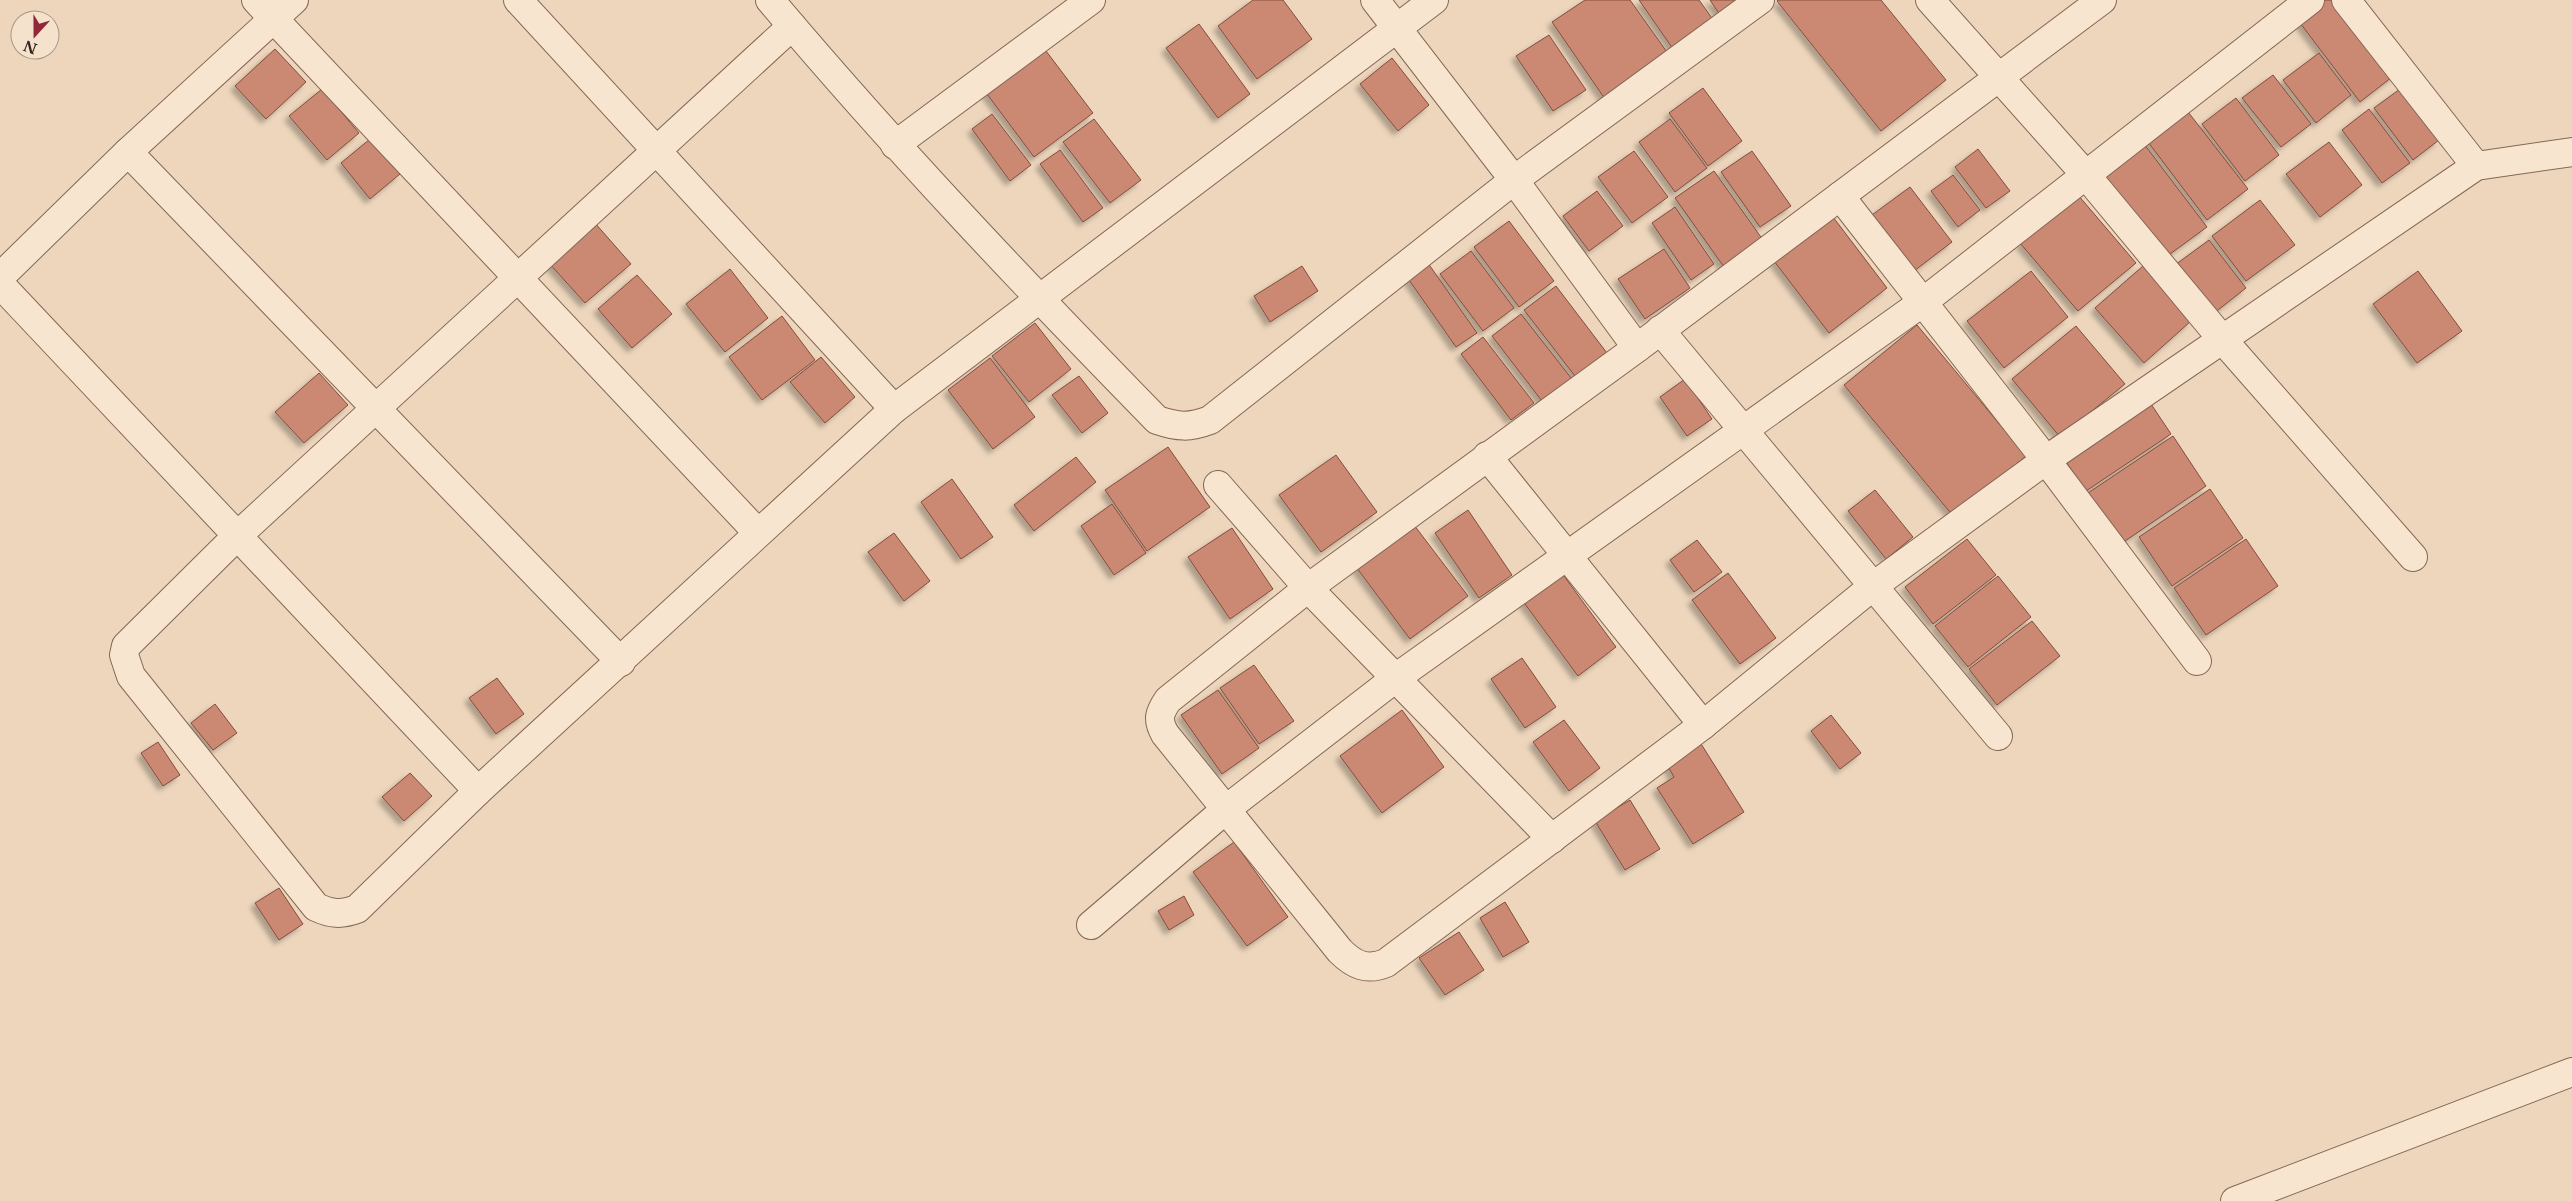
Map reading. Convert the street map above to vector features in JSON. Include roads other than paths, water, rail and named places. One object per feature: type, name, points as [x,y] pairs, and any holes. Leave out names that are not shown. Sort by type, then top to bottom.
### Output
[{"type":"street","points":[[0,277],[128,152],[265,9],[294,0]]},
{"type":"street","points":[[518,0],[654,151],[894,409]]},
{"type":"street","points":[[770,0],[895,145],[1040,300],[1157,420],[1176,427],[1192,427],[1210,420],[1514,180],[1760,0]]},
{"type":"street","points":[[895,145],[1091,0]]},
{"type":"street","points":[[1376,0],[1514,180],[1637,348]]},
{"type":"street","points":[[792,26],[237,536],[126,646],[124,655],[131,676],[316,907],[329,913],[345,914],[357,909],[478,791],[621,662],[894,409],[1434,0]]},
{"type":"street","points":[[1930,0],[2085,174],[2222,339],[2413,557]]},
{"type":"street","points":[[2102,0],[1637,348],[1308,588],[1168,700],[1160,715],[1159,724],[1165,734],[1340,952],[1351,962],[1363,967],[1376,967],[1386,963],[1703,725],[1872,587],[2046,460],[2476,166],[2572,152]]},
{"type":"street","points":[[1091,925],[1225,810],[1397,677],[1566,554],[1923,302],[2310,0]]},
{"type":"street","points":[[2346,0],[2476,166]]},
{"type":"street","points":[[265,9],[758,533]]},
{"type":"street","points":[[128,152],[621,662]]},
{"type":"street","points":[[1840,196],[2046,460],[2197,661]]},
{"type":"street","points":[[0,284],[478,791]]},
{"type":"street","points":[[1660,330],[1872,587],[1998,736]]},
{"type":"street","points":[[1487,456],[1703,725]]},
{"type":"street","points":[[1218,485],[1308,588],[1397,677],[1552,839]]},
{"type":"street","points":[[2235,1201],[2572,1072]]}]
